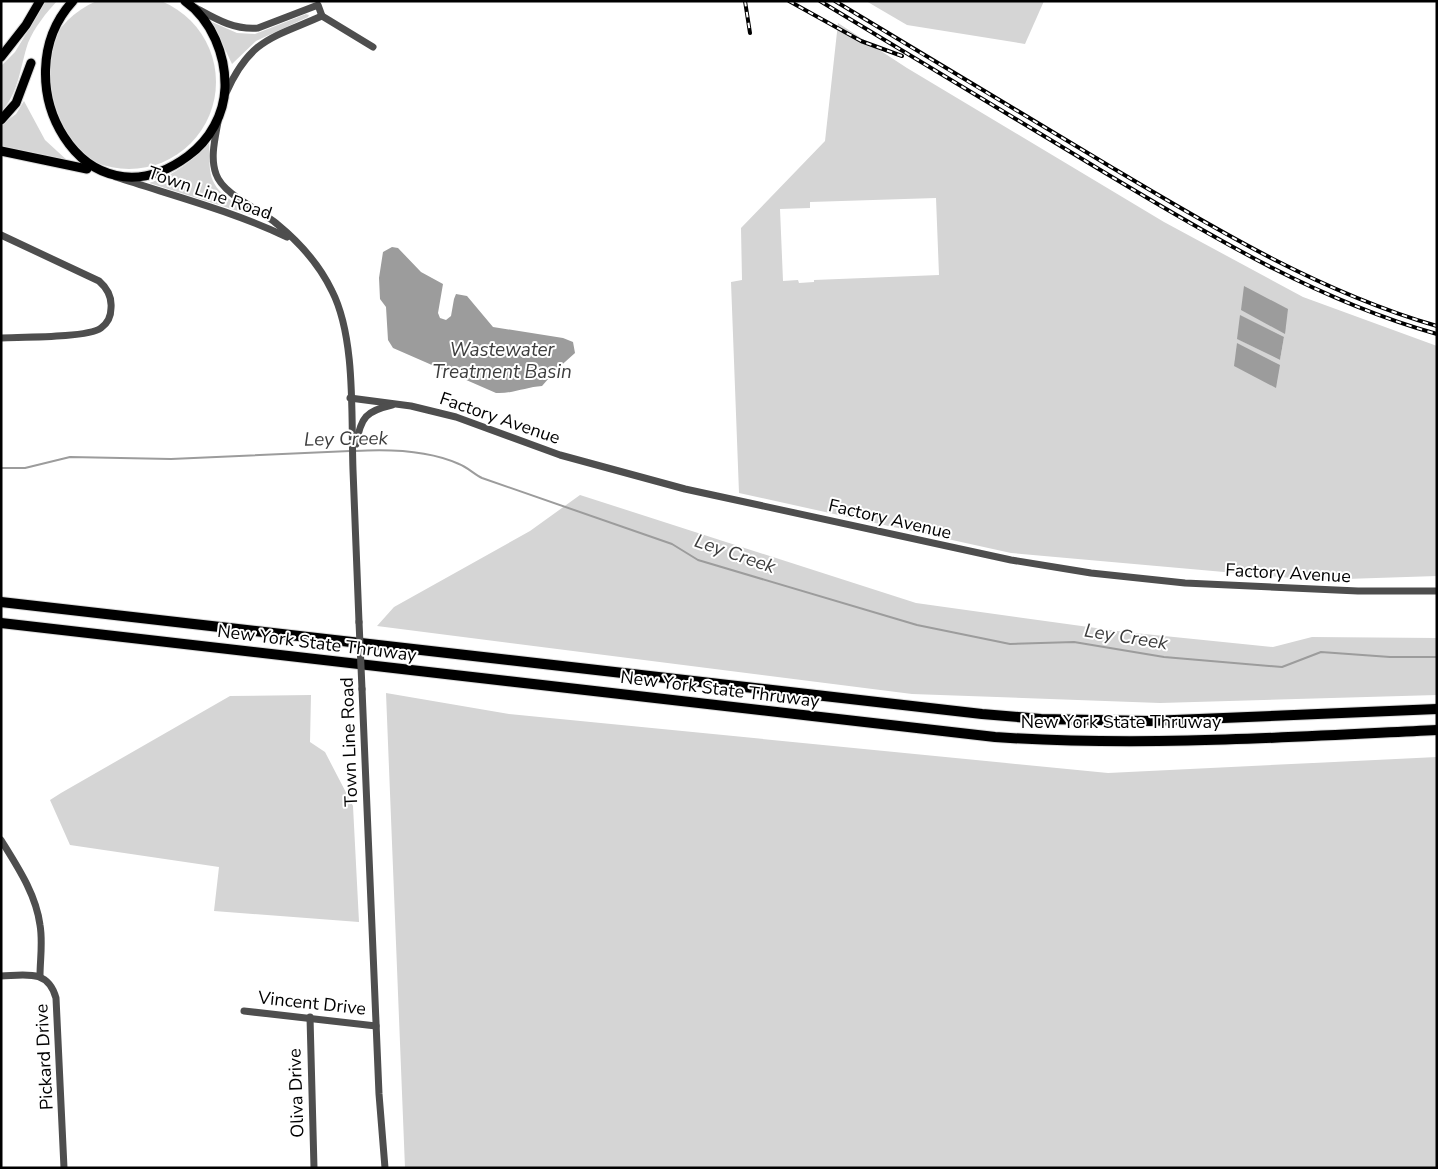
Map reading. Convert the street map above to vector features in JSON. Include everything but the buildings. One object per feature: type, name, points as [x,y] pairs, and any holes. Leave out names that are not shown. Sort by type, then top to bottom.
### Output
[{"type":"highway","name":"New York State Thruway","points":[[1,602],[992,715],[1150,721],[1437,709]]},
{"type":"highway","name":"New York State Thruway","points":[[1,623],[1053,741],[1150,742],[1437,730]]},
{"type":"main road","points":[[1,57],[26,25],[40,1]]},
{"type":"main road","points":[[41,40],[44,32],[67,1]]},
{"type":"main road","points":[[61,10],[73,1]]},
{"type":"main road","points":[[1,151],[116,177],[145,174],[168,168],[193,152],[218,119],[224,98],[225,77],[220,51],[214,34],[188,4]]},
{"type":"main road","points":[[1,120],[16,103],[24,78],[35,56],[33,85]]},
{"type":"main road","points":[[53,138],[71,156],[94,171]]},
{"type":"street","points":[[188,4],[223,23],[248,29],[258,28],[318,5],[322,16],[373,47]]},
{"type":"street","points":[[224,98],[236,71],[254,48],[264,41],[322,16]]},
{"type":"street","name":"Town Line Road","points":[[218,119],[213,149],[218,179],[232,193],[278,224],[323,275],[333,292],[343,319],[348,346],[350,398],[355,437],[353,469],[359,622],[379,1094],[385,1168]]},
{"type":"street","name":"Town Line Road","points":[[116,177],[180,198],[232,212],[294,240]]},
{"type":"street","points":[[1,235],[99,281],[110,294],[111,307],[109,319],[96,331],[64,335],[1,338]]},
{"type":"street","name":"Factory Avenue","points":[[350,398],[397,404],[456,417],[608,470],[695,491],[1011,560],[1090,573],[1185,583],[1358,592],[1437,591]]},
{"type":"street","points":[[355,437],[367,414],[373,409],[397,404]]},
{"type":"street","points":[[1,840],[35,903],[40,925],[40,976],[1,976]]},
{"type":"street","name":"Pickard Drive","points":[[40,976],[53,986],[56,998],[64,1168]]},
{"type":"street","name":"Vincent Drive","points":[[244,1011],[376,1026]]},
{"type":"street","name":"Oliva Drive","points":[[310,1017],[314,1168]]},
{"type":"shaded area","points":[[129,-5],[146,-3],[162,2],[184,15],[196,27],[212,57],[216,82],[214,99],[209,115],[196,137],[184,149],[154,165],[129,169],[112,167],[96,162],[74,149],[62,137],[46,107],[42,82],[44,65],[49,49],[62,27],[74,15],[104,-1]]},
{"type":"shaded area","points":[[46,1],[57,1],[31,37],[12,97],[1,112],[1,66],[15,52]]},
{"type":"shaded area","points":[[866,1],[1044,1],[1025,44],[907,25]]},
{"type":"shaded area","points":[[306,14],[309,15],[308,17],[256,41],[232,64],[212,22],[237,33],[255,34]]},
{"type":"shaded area","points":[[838,23],[907,68],[1164,222],[1303,297],[1437,346],[1437,576],[1315,580],[1011,553],[739,493],[731,282],[742,280],[741,228],[825,141]],"holes":[[[936,198],[939,275],[814,280],[814,282],[799,283],[798,280],[783,281],[780,209],[810,208],[810,202]],[[1284,337],[1280,360],[1238,339]]]},
{"type":"shaded area","points":[[24,101],[45,140],[69,162],[1,146],[1,125],[16,114]]},
{"type":"shaded area","points":[[209,141],[210,167],[213,181],[223,194],[247,209],[254,216],[149,183],[167,176],[183,166],[197,155]]},
{"type":"shaded area","points":[[580,495],[916,603],[1125,632],[1273,647],[1312,637],[1437,638],[1437,695],[1160,703],[912,694],[377,626],[394,607],[530,531]]},
{"type":"shaded area","points":[[386,693],[509,714],[1108,773],[1437,757],[1437,1168],[405,1168]]},
{"type":"shaded area","points":[[311,695],[310,742],[325,752],[353,806],[359,922],[214,911],[219,867],[70,845],[50,800],[61,793],[230,696]]},
{"type":"water","name":"Wastewater Treatment Basin","points":[[392,247],[398,248],[421,272],[443,284],[438,313],[440,318],[446,320],[451,316],[456,294],[467,296],[493,327],[563,338],[573,342],[575,353],[542,386],[496,393],[393,348],[388,340],[386,307],[380,299],[379,278],[383,252]]},
{"type":"water","points":[[1244,286],[1288,309],[1285,334],[1241,310]]},
{"type":"water","points":[[1240,315],[1284,337],[1280,360],[1237,339]]},
{"type":"water","points":[[1237,343],[1280,365],[1276,388],[1234,366]]},
{"type":"waterway","name":"Ley Creek","points":[[1,468],[25,468],[70,457],[171,459],[350,451]]},
{"type":"waterway","name":"Ley Creek","points":[[355,451],[408,451],[447,459],[462,465],[482,478],[672,544],[698,560],[917,625],[1010,644],[1074,642],[1164,657],[1282,667],[1321,652],[1390,657],[1437,657]]},
{"type":"railway","points":[[745,1],[750,33]]},
{"type":"railway","points":[[789,1],[861,41],[902,56]]},
{"type":"railway","points":[[820,1],[1223,242],[1264,264],[1349,303],[1392,320],[1437,334]]},
{"type":"railway","points":[[835,1],[1229,236],[1351,296],[1437,326]]}]
